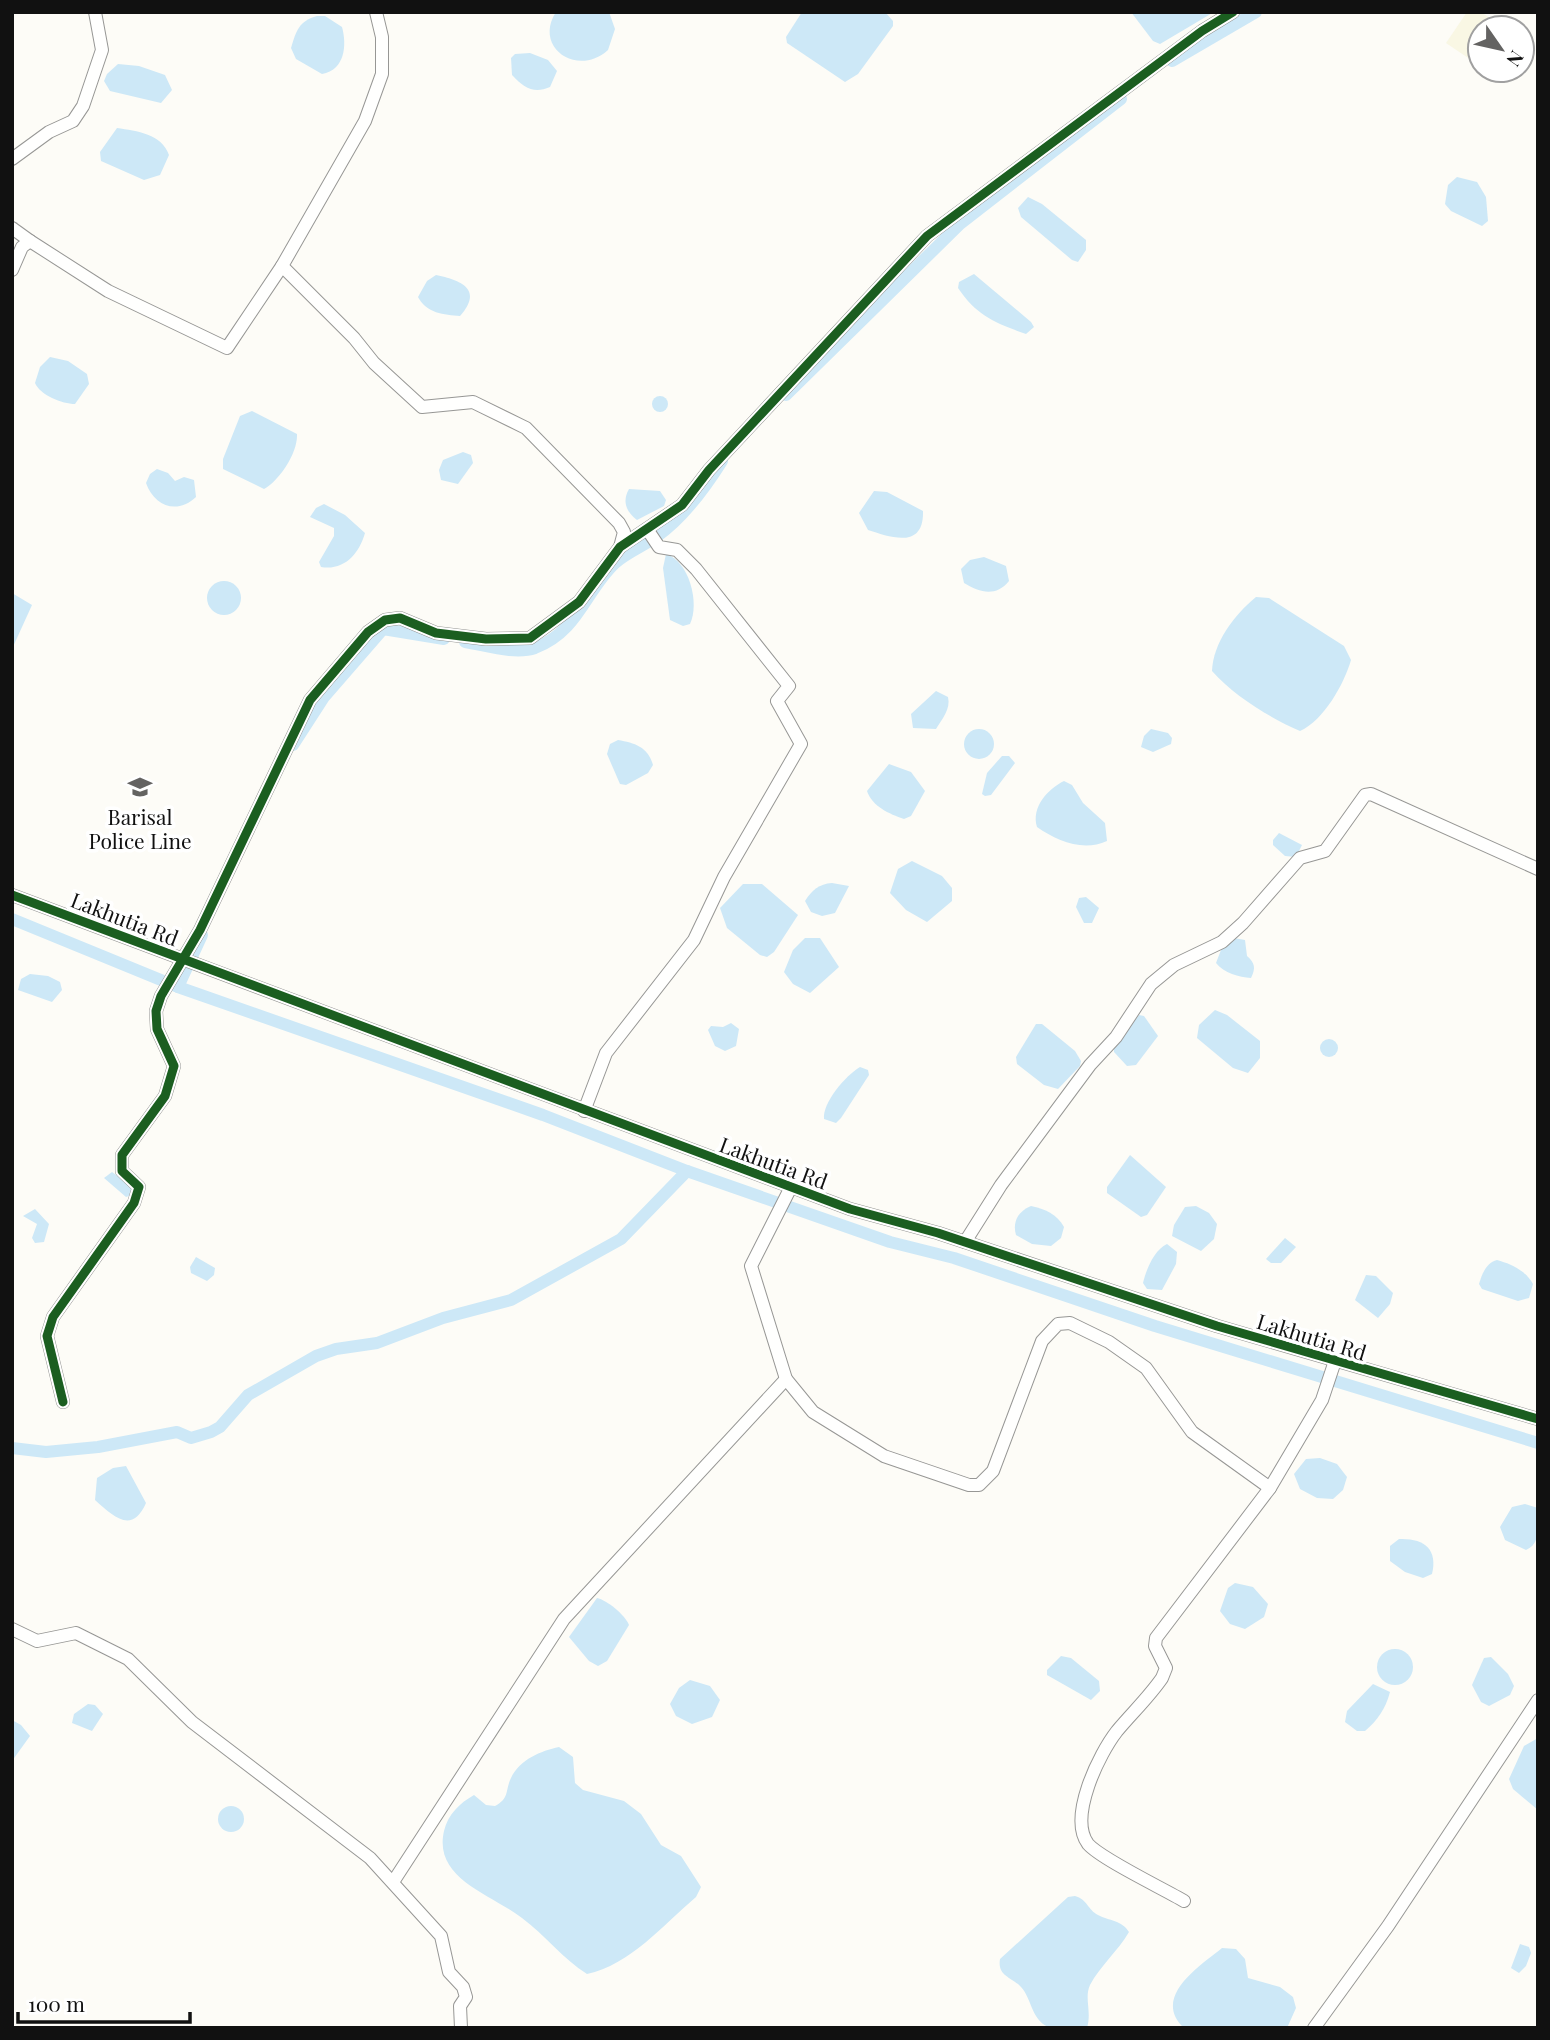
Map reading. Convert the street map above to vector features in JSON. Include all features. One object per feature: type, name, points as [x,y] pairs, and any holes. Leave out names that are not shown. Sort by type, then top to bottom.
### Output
[{"type":"street","points":[[12,159],[49,132],[73,121],[83,106],[103,50],[95,12]]},
{"type":"street","points":[[12,228],[107,291],[228,348],[282,265],[365,121],[382,74],[382,37],[376,12]]},
{"type":"street","points":[[63,1402],[47,1336],[53,1317],[134,1203],[139,1187],[122,1171],[122,1155],[165,1096],[173,1066],[157,1029],[156,1011],[161,996],[200,930],[310,700],[368,632],[385,620],[400,618],[436,633],[486,639],[530,638],[579,602],[620,547],[682,505],[709,470],[927,236],[1170,54],[1233,12]]},
{"type":"street","points":[[12,270],[22,247],[30,241]]},
{"type":"street","points":[[282,265],[354,338],[374,363],[422,407],[473,402],[526,428],[619,523],[624,532],[620,547]]},
{"type":"street","points":[[584,1111],[606,1053],[694,940],[724,877],[801,744],[777,701],[789,687],[696,569],[677,550],[659,547],[648,529]]},
{"type":"street","points":[[965,1242],[1001,1185],[1090,1065],[1116,1037],[1151,984],[1174,965],[1222,942],[1243,923],[1300,858],[1325,851],[1365,796],[1371,794],[1407,808],[1538,869]]},
{"type":"street","name":"Lakhutia Rd","points":[[12,895],[850,1209],[965,1242],[1335,1361],[1538,1419]]},
{"type":"street","points":[[791,1187],[751,1266],[786,1379],[813,1412],[884,1455],[958,1481],[979,1485],[993,1471],[1042,1341],[1058,1324],[1070,1323],[1110,1342],[1141,1363],[1192,1432],[1270,1488]]},
{"type":"street","points":[[1184,1902],[1102,1856],[1088,1844],[1080,1828],[1082,1808],[1097,1766],[1115,1733],[1163,1678],[1166,1668],[1155,1646],[1156,1638],[1270,1488],[1322,1400],[1335,1361]]},
{"type":"street","points":[[393,1882],[564,1619],[786,1379]]},
{"type":"street","points":[[12,1629],[37,1641],[76,1633],[128,1659],[192,1722],[370,1858],[441,1936],[449,1972],[463,1987],[466,1997],[460,2007],[461,2028]]},
{"type":"street","points":[[1314,2028],[1388,1926],[1538,1700]]},
{"type":"shaded area","points":[[1467,12],[1484,14],[1466,14],[1466,57],[1446,43]]},
{"type":"water","points":[[556,12],[609,12],[615,29],[608,50],[596,58],[584,61],[572,60],[562,55],[554,47],[550,37],[550,25]]},
{"type":"water","points":[[802,12],[885,12],[893,21],[893,26],[858,74],[845,82],[787,43],[786,37]]},
{"type":"water","points":[[1131,12],[1214,12],[1160,44],[1153,41]]},
{"type":"water","points":[[317,16],[325,16],[342,27],[344,41],[342,56],[336,68],[322,74],[296,59],[291,48],[299,28]]},
{"type":"water","points":[[530,53],[548,60],[557,71],[550,87],[539,90],[530,88],[512,75],[511,58],[515,54]]},
{"type":"water","points":[[118,64],[139,66],[165,75],[172,90],[161,103],[110,91],[104,81],[107,74]]},
{"type":"water","points":[[117,128],[148,135],[161,142],[169,155],[160,175],[144,180],[101,161],[100,152]]},
{"type":"water","points":[[1457,177],[1477,182],[1486,197],[1488,221],[1482,226],[1451,211],[1445,204],[1448,185]]},
{"type":"water","points":[[1028,197],[1042,204],[1086,240],[1086,250],[1078,262],[1072,260],[1021,217],[1018,208]]},
{"type":"water","points":[[974,274],[1034,327],[1026,334],[996,322],[972,305],[958,288],[959,282]]},
{"type":"water","points":[[436,275],[460,283],[469,292],[467,307],[460,316],[431,310],[418,297],[427,281]]},
{"type":"water","points":[[50,357],[68,361],[87,374],[89,384],[75,404],[52,398],[35,383],[40,367]]},
{"type":"water","points":[[657,396],[663,396],[668,404],[666,410],[657,412],[652,407],[652,401]]},
{"type":"water","points":[[252,411],[297,434],[295,449],[287,465],[264,489],[223,469],[223,459],[240,416]]},
{"type":"water","points":[[463,452],[471,455],[473,463],[458,484],[441,480],[439,470],[443,460]]},
{"type":"water","points":[[157,469],[168,473],[175,481],[184,477],[194,480],[196,497],[189,503],[174,507],[160,502],[146,483],[150,474]]},
{"type":"water","points":[[629,489],[660,491],[666,500],[664,506],[637,520],[626,506]]},
{"type":"water","points":[[874,491],[887,492],[923,511],[918,531],[904,538],[868,530],[859,513]]},
{"type":"water","points":[[324,504],[345,515],[365,533],[355,554],[343,564],[329,568],[321,567],[319,562],[334,536],[334,528],[310,517],[316,508]]},
{"type":"water","points":[[666,554],[681,565],[690,584],[694,605],[690,624],[683,626],[670,620],[663,568]]},
{"type":"water","points":[[984,557],[1006,566],[1009,581],[999,589],[982,591],[964,583],[961,569],[970,560]]},
{"type":"water","points":[[224,581],[236,586],[241,598],[236,610],[224,615],[212,610],[207,598],[212,586]]},
{"type":"water","points":[[12,593],[32,605],[12,649]]},
{"type":"water","points":[[1256,597],[1269,598],[1344,646],[1351,660],[1343,680],[1325,710],[1300,731],[1253,706],[1212,671],[1216,650],[1226,630]]},
{"type":"water","points":[[936,691],[948,697],[943,718],[936,729],[913,728],[911,714]]},
{"type":"water","points":[[979,729],[990,733],[994,744],[990,755],[979,759],[968,755],[964,744],[968,733]]},
{"type":"water","points":[[1151,729],[1168,733],[1172,738],[1171,744],[1153,752],[1141,747],[1144,736]]},
{"type":"water","points":[[618,740],[640,747],[648,754],[653,765],[648,773],[626,785],[620,784],[607,754],[610,744]]},
{"type":"water","points":[[1002,756],[1009,756],[1015,763],[991,795],[985,796],[982,794],[987,773]]},
{"type":"water","points":[[889,764],[911,772],[925,791],[911,816],[904,819],[877,805],[867,791]]},
{"type":"water","points":[[1064,781],[1072,785],[1083,803],[1105,823],[1107,841],[1089,845],[1070,843],[1037,827],[1036,812],[1042,800]]},
{"type":"water","points":[[1279,833],[1302,845],[1296,857],[1285,856],[1273,845],[1273,840]]},
{"type":"water","points":[[912,861],[942,876],[952,888],[952,901],[927,922],[906,910],[890,893],[898,869]]},
{"type":"water","points":[[832,883],[849,886],[835,913],[822,916],[811,912],[805,901],[820,886]]},
{"type":"water","points":[[743,884],[762,884],[798,915],[774,952],[767,957],[760,955],[727,928],[720,908]]},
{"type":"water","points":[[1086,897],[1099,908],[1092,923],[1084,923],[1076,907],[1079,898]]},
{"type":"water","points":[[805,938],[820,938],[839,967],[810,993],[793,984],[784,972],[793,950]]},
{"type":"water","points":[[1234,938],[1245,940],[1247,956],[1254,966],[1251,978],[1232,974],[1216,963],[1221,950]]},
{"type":"water","points":[[30,974],[48,976],[60,982],[62,990],[52,1002],[18,990],[21,979]]},
{"type":"water","points":[[1215,1010],[1227,1015],[1260,1041],[1260,1058],[1248,1073],[1233,1068],[1197,1038],[1199,1025]]},
{"type":"water","points":[[1139,1015],[1144,1016],[1158,1036],[1136,1065],[1127,1066],[1114,1052],[1114,1047]]},
{"type":"water","points":[[731,1023],[739,1029],[736,1046],[725,1051],[715,1046],[708,1030],[711,1026],[723,1027]]},
{"type":"water","points":[[1036,1024],[1042,1024],[1075,1051],[1081,1061],[1080,1066],[1058,1089],[1044,1085],[1017,1064],[1016,1057]]},
{"type":"water","points":[[1329,1039],[1335,1042],[1338,1048],[1335,1054],[1329,1057],[1323,1054],[1320,1048],[1323,1042]]},
{"type":"water","points":[[860,1067],[868,1070],[869,1075],[841,1118],[836,1123],[824,1119],[824,1112],[836,1090]]},
{"type":"water","points":[[1130,1155],[1166,1187],[1147,1215],[1141,1217],[1107,1193],[1107,1187]]},
{"type":"water","points":[[112,1172],[130,1185],[132,1195],[126,1197],[104,1178]]},
{"type":"water","points":[[1031,1206],[1050,1213],[1064,1227],[1061,1238],[1051,1246],[1032,1244],[1016,1235],[1018,1217]]},
{"type":"water","points":[[1196,1206],[1209,1213],[1217,1224],[1214,1239],[1201,1251],[1172,1236],[1174,1225],[1185,1207]]},
{"type":"water","points":[[35,1209],[49,1224],[44,1242],[35,1243],[32,1238],[37,1224],[23,1216]]},
{"type":"water","points":[[1285,1238],[1296,1247],[1281,1263],[1271,1263],[1266,1259]]},
{"type":"water","points":[[1167,1244],[1177,1252],[1176,1264],[1162,1290],[1147,1289],[1143,1283],[1148,1267],[1158,1251]]},
{"type":"water","points":[[196,1257],[215,1268],[214,1275],[207,1281],[191,1273],[190,1267]]},
{"type":"water","points":[[1497,1260],[1517,1268],[1530,1279],[1533,1284],[1529,1298],[1518,1301],[1482,1289],[1479,1284],[1483,1273],[1487,1266]]},
{"type":"water","points":[[1366,1275],[1376,1276],[1393,1293],[1390,1304],[1378,1318],[1355,1300]]},
{"type":"water","points":[[1320,1458],[1337,1464],[1347,1477],[1343,1490],[1333,1499],[1317,1498],[1300,1489],[1294,1474],[1306,1459]]},
{"type":"water","points":[[126,1466],[146,1503],[135,1518],[122,1520],[95,1500],[97,1478],[113,1468]]},
{"type":"water","points":[[1525,1504],[1538,1508],[1537,1538],[1526,1550],[1505,1540],[1500,1527],[1512,1507]]},
{"type":"water","points":[[1399,1539],[1416,1541],[1427,1547],[1433,1558],[1432,1574],[1423,1578],[1405,1572],[1390,1561],[1390,1546]]},
{"type":"water","points":[[1235,1583],[1253,1587],[1268,1604],[1264,1617],[1245,1629],[1230,1624],[1220,1611],[1228,1588]]},
{"type":"water","points":[[597,1598],[615,1608],[629,1625],[607,1661],[598,1666],[589,1661],[569,1637]]},
{"type":"water","points":[[1395,1649],[1408,1654],[1413,1667],[1408,1680],[1395,1685],[1382,1680],[1377,1667],[1382,1654]]},
{"type":"water","points":[[1061,1656],[1071,1658],[1099,1681],[1100,1691],[1091,1700],[1047,1675],[1047,1670]]},
{"type":"water","points":[[1491,1657],[1508,1674],[1514,1686],[1510,1695],[1489,1706],[1481,1702],[1472,1685],[1484,1658]]},
{"type":"water","points":[[690,1680],[710,1686],[720,1700],[712,1717],[692,1724],[676,1716],[670,1704],[679,1688]]},
{"type":"water","points":[[1373,1684],[1390,1692],[1388,1698],[1373,1723],[1365,1731],[1357,1731],[1345,1722],[1347,1711]]},
{"type":"water","points":[[88,1704],[95,1705],[103,1714],[92,1731],[72,1723],[74,1714]]},
{"type":"water","points":[[12,1720],[21,1725],[30,1736],[12,1761]]},
{"type":"water","points":[[1538,1738],[1538,1810],[1513,1789],[1509,1779],[1524,1746]]},
{"type":"water","points":[[559,1747],[573,1757],[575,1783],[583,1790],[624,1801],[641,1814],[661,1845],[681,1856],[701,1887],[696,1897],[632,1953],[603,1969],[587,1974],[522,1918],[467,1884],[447,1861],[443,1848],[446,1825],[459,1805],[474,1795],[486,1805],[495,1806],[505,1797],[511,1778],[525,1761]]},
{"type":"water","points":[[231,1806],[240,1810],[244,1819],[240,1828],[231,1832],[222,1828],[218,1819],[222,1810]]},
{"type":"water","points":[[1075,1896],[1095,1913],[1119,1923],[1129,1932],[1090,1985],[1087,2028],[1052,2028],[1038,2019],[1025,1992],[1003,1973],[1000,1959],[1068,1897]]},
{"type":"water","points":[[1520,1944],[1529,1947],[1531,1953],[1526,1966],[1519,1973],[1511,1968]]},
{"type":"water","points":[[1222,1948],[1236,1949],[1245,1959],[1248,1978],[1280,1987],[1293,1997],[1296,2008],[1287,2028],[1184,2028],[1175,2016],[1173,2005],[1176,1994],[1192,1973]]},
{"type":"waterway","points":[[1172,61],[1256,12]]},
{"type":"waterway","points":[[786,395],[960,224],[1121,99]]},
{"type":"waterway","points":[[465,642],[500,649],[527,650],[550,641],[572,621],[615,563],[666,530],[684,512],[722,461]]},
{"type":"waterway","points":[[293,745],[324,697],[383,629],[444,639]]},
{"type":"waterway","points":[[12,919],[178,987],[543,1115],[687,1171],[890,1242],[954,1258],[1155,1326],[1538,1443]]},
{"type":"waterway","points":[[178,987],[202,935]]},
{"type":"waterway","points":[[12,1448],[46,1452],[98,1447],[177,1432],[191,1438],[211,1432],[220,1427],[248,1395],[316,1356],[336,1349],[377,1343],[443,1318],[511,1300],[621,1239],[687,1171]]},
{"type":"cycle path","points":[[63,1402],[47,1336],[53,1317],[134,1203],[139,1187],[122,1171],[122,1155],[165,1096],[174,1066],[157,1029],[156,1011],[161,996],[200,930],[310,700],[368,632],[385,620],[400,618],[436,633],[486,639],[530,638],[579,602],[620,547],[682,505],[709,470],[927,236],[1202,31],[1233,12]]},
{"type":"cycle path","points":[[12,895],[850,1209],[938,1233],[1217,1326],[1538,1419]]},
{"type":"place","name":"Barisal Police Line","points":[[140,787]]}]
